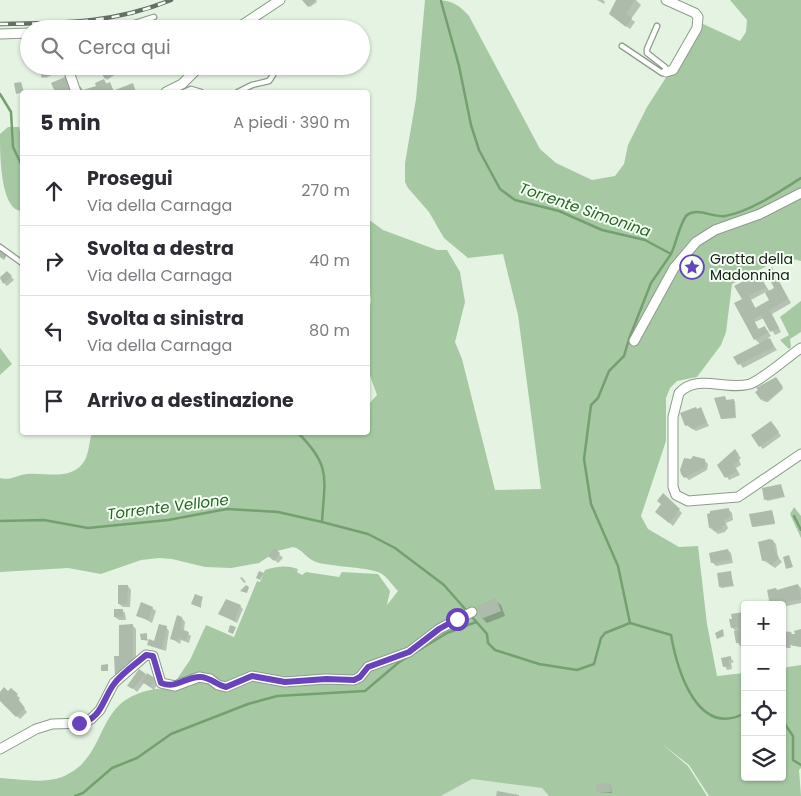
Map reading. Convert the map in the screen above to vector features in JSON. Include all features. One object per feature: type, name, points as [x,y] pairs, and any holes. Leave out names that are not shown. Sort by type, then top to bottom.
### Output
[{"type":"street","points":[[250,20],[280,0]]},
{"type":"street","points":[[666,0],[696,13],[698,17],[697,28],[673,70],[666,72]]},
{"type":"street","points":[[0,34],[20,33]]},
{"type":"street","points":[[70,75],[75,90]]},
{"type":"street","points":[[172,90],[177,88],[192,75]]},
{"type":"street","points":[[634,341],[648,320],[674,268],[696,242],[715,230],[760,214],[801,192]]},
{"type":"street","points":[[801,348],[752,383],[730,387],[703,382],[683,389],[679,393],[673,417],[672,487],[676,495],[688,501],[738,497],[801,454]]},
{"type":"street","points":[[0,749],[36,729],[52,724],[84,723],[91,719],[100,710],[114,683],[146,655],[153,656],[161,683],[175,686],[186,680],[199,677],[210,679],[226,687],[252,676],[285,682],[326,679],[354,680],[360,677],[368,667],[409,652],[439,629],[472,612]]},
{"type":"lane","points":[[144,20],[154,17]]},
{"type":"lane","points":[[622,46],[662,73],[666,72],[665,67],[648,53],[647,49],[657,26]]},
{"type":"lane","points":[[193,75],[191,89],[194,90]]},
{"type":"lane","points":[[242,90],[252,85],[269,81],[273,75]]},
{"type":"lane","points":[[0,248],[20,262]]},
{"type":"shaded area","points":[[472,779],[542,788],[549,796],[441,796]]},
{"type":"green space","points":[[425,0],[450,2],[469,16],[540,149],[556,163],[592,180],[615,176],[624,164],[628,145],[647,107],[701,23],[740,41],[746,32],[747,20],[730,0],[801,0],[801,261],[784,257],[732,284],[726,332],[721,345],[697,377],[677,381],[670,388],[666,398],[666,441],[641,516],[648,529],[679,547],[698,546],[707,624],[717,676],[741,673],[741,781],[786,781],[786,667],[801,665],[801,768],[799,770],[801,796],[709,796],[689,765],[662,744],[688,766],[707,796],[549,796],[542,788],[472,779],[441,796],[0,796],[0,778],[31,781],[55,779],[79,767],[90,754],[114,711],[126,700],[144,691],[171,688],[190,660],[206,625],[234,637],[257,581],[260,582],[265,570],[286,567],[298,569],[297,572],[302,575],[306,572],[339,577],[342,572],[378,574],[390,591],[387,605],[398,591],[382,574],[361,568],[316,562],[293,547],[277,551],[259,563],[231,568],[205,567],[172,559],[159,558],[141,560],[101,574],[68,568],[0,572],[0,478],[4,479],[27,474],[57,475],[78,469],[88,453],[92,435],[370,435],[370,403],[377,395],[370,376],[370,220],[383,230],[437,250],[447,250],[460,272],[465,302],[455,342],[462,359],[495,490],[541,489],[518,315],[503,254],[468,258],[444,238],[429,212],[408,188],[405,182],[405,163],[416,99]]},
{"type":"green space","points":[[8,127],[19,127],[20,210],[9,202],[5,191],[0,154],[0,134]]},
{"type":"green space","points":[[801,301],[801,332],[790,339],[791,347],[789,349],[780,340],[789,335],[780,317]]},
{"type":"green space","points":[[0,348],[12,364],[0,375]]},
{"type":"green space","points":[[794,507],[801,516],[801,538],[790,514]]},
{"type":"building","points":[[302,0],[316,0],[308,7]]},
{"type":"building","points":[[616,0],[635,0],[626,14],[632,18],[626,27],[609,14]]},
{"type":"building","points":[[103,75],[112,75],[105,79]]},
{"type":"building","points":[[65,77],[74,90],[54,90],[51,83]]},
{"type":"building","points":[[104,79],[106,84],[110,82],[113,90],[83,90],[96,86],[95,83]]},
{"type":"building","points":[[21,82],[23,90],[20,90],[20,93],[16,94],[14,83]]},
{"type":"building","points":[[133,83],[135,90],[115,90]]},
{"type":"building","points":[[80,86],[83,90],[76,90],[75,88]]},
{"type":"building","points":[[0,250],[7,255],[4,260],[0,257]]},
{"type":"building","points":[[772,267],[788,299],[769,310],[779,328],[770,332],[761,315],[753,319],[758,329],[765,326],[768,333],[754,340],[734,303],[742,299],[734,286],[759,273],[766,287],[749,296],[755,308],[769,300],[765,293],[774,288],[766,271]]},
{"type":"building","points":[[7,271],[12,276],[3,284],[0,277]]},
{"type":"building","points":[[770,338],[774,346],[772,348],[738,365],[733,357]]},
{"type":"building","points":[[776,377],[783,387],[766,402],[764,399],[761,400],[755,392],[758,390],[756,388]]},
{"type":"building","points":[[725,396],[726,400],[734,399],[735,417],[721,419],[714,398]]},
{"type":"building","points":[[696,407],[697,409],[701,407],[707,422],[692,429],[688,425],[685,426],[680,413]]},
{"type":"building","points":[[771,421],[779,432],[759,447],[751,435]]},
{"type":"building","points":[[735,449],[739,455],[736,456],[739,461],[733,464],[737,471],[725,478],[717,465]]},
{"type":"building","points":[[693,456],[705,459],[705,467],[684,478],[680,470],[684,458],[691,459]]},
{"type":"building","points":[[781,484],[784,496],[764,500],[762,488]]},
{"type":"building","points":[[663,493],[680,509],[669,523],[655,512],[661,504],[657,501]]},
{"type":"building","points":[[729,508],[730,517],[724,520],[725,525],[722,526],[722,529],[714,531],[713,527],[709,528],[707,514],[710,511]]},
{"type":"building","points":[[772,510],[775,523],[752,527],[749,514]]},
{"type":"building","points":[[769,539],[773,540],[775,552],[779,558],[771,565],[767,560],[762,561],[758,542]]},
{"type":"building","points":[[274,548],[280,553],[274,561],[268,556]]},
{"type":"building","points":[[728,549],[730,560],[711,563],[709,553]]},
{"type":"building","points":[[789,555],[793,567],[786,569],[783,557]]},
{"type":"building","points":[[259,571],[264,573],[260,580],[256,578]]},
{"type":"building","points":[[731,571],[733,585],[719,587],[717,573]]},
{"type":"building","points":[[798,584],[801,599],[786,602],[769,601],[767,590],[776,588],[777,590]]},
{"type":"building","points":[[118,585],[128,585],[127,604],[118,604]]},
{"type":"building","points":[[246,585],[249,587],[247,593],[240,591]]},
{"type":"building","points":[[195,594],[203,597],[199,607],[191,604]]},
{"type":"building","points":[[496,598],[501,611],[481,619],[476,606]]},
{"type":"building","points":[[226,599],[241,605],[234,621],[218,614]]},
{"type":"building","points":[[141,602],[153,607],[148,620],[136,616]]},
{"type":"building","points":[[114,609],[123,609],[123,617],[114,617]]},
{"type":"building","points":[[741,612],[741,642],[736,643],[734,631],[739,631],[738,627],[731,628],[729,619],[732,619],[731,614]]},
{"type":"building","points":[[177,615],[182,617],[181,629],[189,632],[186,640],[178,637],[177,641],[170,639]]},
{"type":"building","points":[[133,624],[133,663],[124,663],[125,674],[115,675],[114,656],[119,656],[119,625]]},
{"type":"building","points":[[159,624],[167,626],[162,649],[147,645],[149,639],[154,641]]},
{"type":"building","points":[[230,625],[236,627],[233,634],[228,632]]},
{"type":"building","points":[[723,629],[724,636],[717,639],[715,633]]},
{"type":"building","points":[[801,629],[801,647],[790,645],[790,647],[786,647],[786,631],[795,634],[794,631]]},
{"type":"building","points":[[147,633],[147,640],[141,640],[140,634]]},
{"type":"building","points":[[731,656],[731,659],[728,660],[730,666],[723,667],[721,658]]},
{"type":"building","points":[[108,664],[108,671],[101,671],[101,665]]},
{"type":"building","points":[[139,669],[146,674],[133,689],[127,686]]},
{"type":"building","points":[[147,673],[156,679],[150,687],[142,682]]},
{"type":"building","points":[[4,687],[8,691],[11,688],[18,694],[16,696],[25,708],[16,717],[0,701],[0,692]]},
{"type":"building","points":[[610,783],[611,792],[596,792],[596,784]]},
{"type":"building","points":[[497,791],[519,795],[519,796],[496,796]]},
{"type":"waterway","name":"Torrente Simonina","points":[[441,1],[459,66],[471,125],[479,150],[500,189],[515,200],[559,211],[602,230],[645,240],[671,254],[651,283],[624,356],[609,371],[598,398],[591,405],[584,459],[591,504],[618,566],[630,623]]},
{"type":"waterway","points":[[0,94],[11,112],[13,147],[20,162]]},
{"type":"waterway","points":[[671,254],[682,223],[687,215],[696,212],[720,216],[734,214],[764,200],[801,178]]},
{"type":"waterway","points":[[300,435],[308,443],[321,463],[324,482],[322,521]]},
{"type":"waterway","name":"Torrente Vellone","points":[[0,521],[44,520],[88,528],[168,520],[227,509],[278,512],[368,534],[395,548],[444,585],[487,634],[488,643],[495,650],[539,664],[577,670],[594,664],[601,638],[605,633],[630,623],[671,635],[684,681],[702,709],[714,717],[728,719],[741,714]]},
{"type":"waterway","points":[[794,516],[801,530]]},
{"type":"waterway","points":[[75,796],[83,793],[112,768],[137,758],[171,734],[248,704],[277,696],[365,691],[398,663],[447,633],[476,622]]},
{"type":"waterway","name":"Torrente Vellone","points":[[786,726],[793,736],[793,760],[801,765]]},
{"type":"railway","points":[[94,20],[128,14],[171,0]]},
{"type":"railway","points":[[0,24],[20,23]]},
{"type":"place","name":"Grotta della Madonnina","points":[[692,267]]},
{"type":"route","points":[[79,723],[84,723],[97,714],[114,683],[146,655],[153,656],[161,683],[175,686],[186,680],[199,677],[210,679],[218,685],[226,687],[252,676],[285,682],[326,679],[354,680],[360,677],[368,667],[409,652],[439,629],[457,619]]}]
